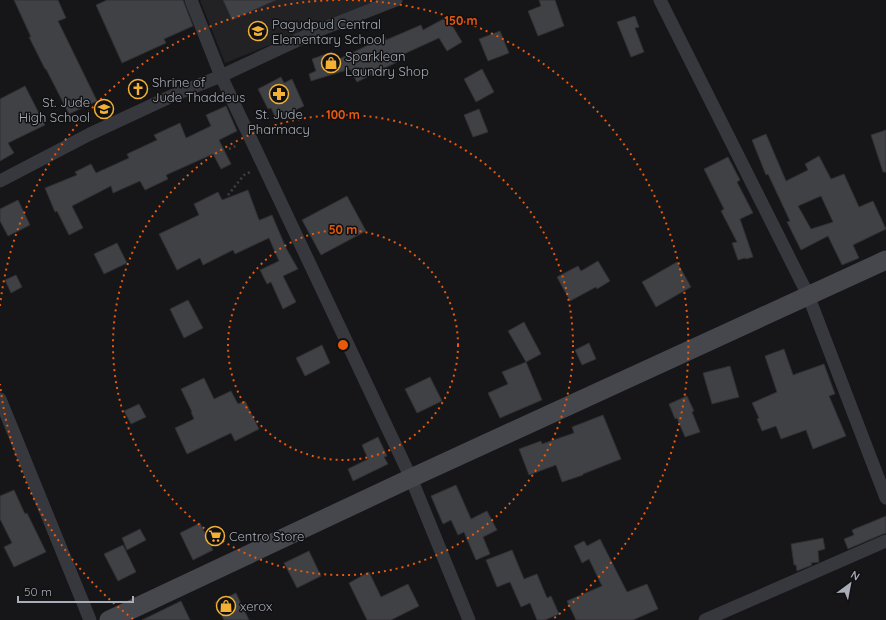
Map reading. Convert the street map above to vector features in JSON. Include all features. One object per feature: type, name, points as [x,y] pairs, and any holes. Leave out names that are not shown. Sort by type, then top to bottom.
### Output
[{"type":"main road","points":[[110,620],[411,478],[886,260]]},
{"type":"street","points":[[191,0],[221,76],[411,478],[469,620]]},
{"type":"street","points":[[0,181],[90,134],[174,95],[221,76],[317,31],[396,0]]},
{"type":"street","points":[[660,0],[808,295],[886,498]]},
{"type":"street","points":[[0,399],[90,620]]},
{"type":"street","points":[[705,620],[886,541]]},
{"type":"path","points":[[228,195],[244,175],[263,164]]},
{"type":"shaded area","name":"Pagudpud Central Elementary School","points":[[200,0],[382,0],[225,63]]},
{"type":"building","points":[[14,0],[58,0],[66,18],[58,21],[97,101],[69,114],[29,37],[31,37]]},
{"type":"building","points":[[107,0],[183,0],[193,26],[164,39],[166,43],[122,63],[96,5]]},
{"type":"building","points":[[223,0],[276,0],[232,20]]},
{"type":"building","points":[[539,0],[555,0],[564,26],[538,36],[528,11],[541,6]]},
{"type":"building","points":[[635,16],[639,27],[635,28],[644,52],[631,57],[617,22]]},
{"type":"building","points":[[447,17],[462,42],[447,51],[439,38],[395,58],[397,62],[357,82],[350,69],[311,81],[309,74],[316,71],[312,59],[332,52],[335,61],[385,37],[386,40],[421,25],[423,30]]},
{"type":"building","points":[[500,31],[509,53],[488,61],[479,39]]},
{"type":"building","points":[[482,69],[494,92],[476,102],[464,79]]},
{"type":"building","points":[[281,77],[284,83],[292,79],[304,106],[276,119],[271,108],[268,109],[258,89]]},
{"type":"building","points":[[25,86],[45,125],[8,143],[14,153],[0,161],[0,99]]},
{"type":"building","points":[[226,106],[237,131],[219,140],[231,164],[221,169],[213,154],[166,175],[168,179],[145,190],[140,181],[113,193],[111,186],[72,206],[83,228],[69,235],[57,211],[55,212],[45,188],[77,175],[75,172],[91,164],[96,173],[129,158],[127,154],[157,140],[154,135],[180,123],[186,138],[211,126],[206,115]]},
{"type":"building","points":[[479,109],[488,132],[473,137],[464,115]]},
{"type":"building","points":[[886,130],[886,172],[883,172],[871,135]]},
{"type":"building","points":[[766,134],[786,181],[808,170],[805,164],[819,156],[831,179],[844,174],[859,207],[873,201],[886,229],[853,245],[859,258],[842,265],[828,236],[801,250],[787,222],[790,221],[768,174],[766,175],[752,140]],"holes":[[[821,196],[833,222],[811,229],[798,206]]]},
{"type":"building","points":[[728,157],[740,180],[737,182],[753,213],[740,219],[753,257],[746,259],[738,260],[732,243],[737,242],[721,211],[724,209],[704,169]]},
{"type":"building","points":[[248,190],[259,220],[272,215],[286,248],[298,269],[283,276],[296,302],[283,309],[271,282],[267,284],[260,270],[279,261],[269,238],[235,254],[233,250],[203,265],[200,258],[177,270],[159,234],[199,215],[194,204],[218,192],[222,200]]},
{"type":"building","points":[[347,196],[366,231],[321,255],[302,220]]},
{"type":"building","points":[[18,200],[30,225],[8,236],[0,221],[0,209]]},
{"type":"building","points":[[117,243],[127,263],[104,274],[94,254]]},
{"type":"building","points":[[598,261],[610,281],[597,289],[596,287],[570,301],[557,277],[578,266],[581,271]]},
{"type":"building","points":[[677,262],[691,287],[656,307],[642,282]]},
{"type":"building","points":[[16,275],[22,287],[11,293],[5,280]]},
{"type":"building","points":[[188,300],[203,328],[184,338],[170,309]]},
{"type":"building","points":[[524,322],[541,354],[526,362],[508,331]]},
{"type":"building","points":[[589,343],[596,359],[582,365],[575,350]]},
{"type":"building","points":[[322,345],[330,363],[305,376],[296,358]]},
{"type":"building","points":[[784,349],[793,375],[824,364],[835,394],[829,396],[846,436],[813,449],[806,430],[781,439],[776,426],[762,431],[757,419],[759,418],[752,403],[777,392],[765,356]]},
{"type":"building","points":[[526,362],[542,400],[500,418],[488,393],[508,384],[502,372]]},
{"type":"building","points":[[730,366],[739,397],[712,404],[703,373]]},
{"type":"building","points":[[430,377],[442,401],[417,413],[405,389]]},
{"type":"building","points":[[204,378],[214,399],[231,391],[238,404],[245,401],[259,429],[235,441],[231,433],[187,454],[175,428],[194,419],[181,389]]},
{"type":"building","points":[[687,396],[694,411],[692,412],[700,432],[685,437],[669,404]]},
{"type":"building","points":[[139,404],[146,417],[131,424],[124,411]]},
{"type":"building","points":[[603,415],[621,459],[562,482],[556,465],[529,475],[519,449],[541,441],[542,444],[574,433],[572,427]]},
{"type":"building","points":[[378,437],[387,456],[384,457],[388,464],[353,481],[348,469],[368,459],[362,445]]},
{"type":"building","points":[[456,485],[471,519],[487,511],[497,530],[483,537],[490,554],[476,560],[464,532],[458,535],[451,520],[443,524],[431,496]]},
{"type":"building","points":[[14,490],[25,514],[27,513],[46,552],[14,567],[4,547],[12,543],[0,519],[0,496]]},
{"type":"building","points":[[886,516],[886,533],[848,549],[844,539],[854,535],[852,530]]},
{"type":"building","points":[[200,523],[213,550],[193,560],[180,533]]},
{"type":"building","points":[[140,529],[146,540],[127,550],[122,538]]},
{"type":"building","points":[[823,538],[825,549],[818,551],[819,562],[811,563],[812,565],[797,571],[796,565],[794,565],[791,544]]},
{"type":"building","points":[[600,539],[627,592],[647,584],[658,609],[633,620],[576,620],[567,601],[602,586],[589,559],[582,563],[574,546],[584,541],[587,546]]},
{"type":"building","points":[[123,545],[136,572],[118,581],[104,554]]},
{"type":"building","points":[[512,550],[524,579],[537,574],[547,598],[551,596],[559,614],[545,620],[537,620],[530,603],[521,607],[510,582],[497,587],[486,560]]},
{"type":"building","points":[[309,551],[321,576],[297,588],[284,563]]},
{"type":"building","points":[[369,572],[381,597],[408,584],[419,606],[391,620],[367,620],[349,583]]},
{"type":"building","points":[[236,593],[249,620],[224,620],[215,603]]},
{"type":"building","points":[[181,601],[190,620],[142,620]]},
{"type":"place","name":"Pagudpud Central Elementary School","points":[[258,31]]},
{"type":"place","name":"Sparklean Laundry Shop","points":[[331,63]]},
{"type":"place","name":"Shrine of Jude Thaddeus","points":[[138,89]]},
{"type":"place","name":"St. Jude Pharmacy","points":[[279,94]]},
{"type":"place","name":"St. Jude High School","points":[[104,109]]},
{"type":"place","name":"Centro Store","points":[[215,536]]},
{"type":"place","name":"xerox","points":[[226,606]]}]
